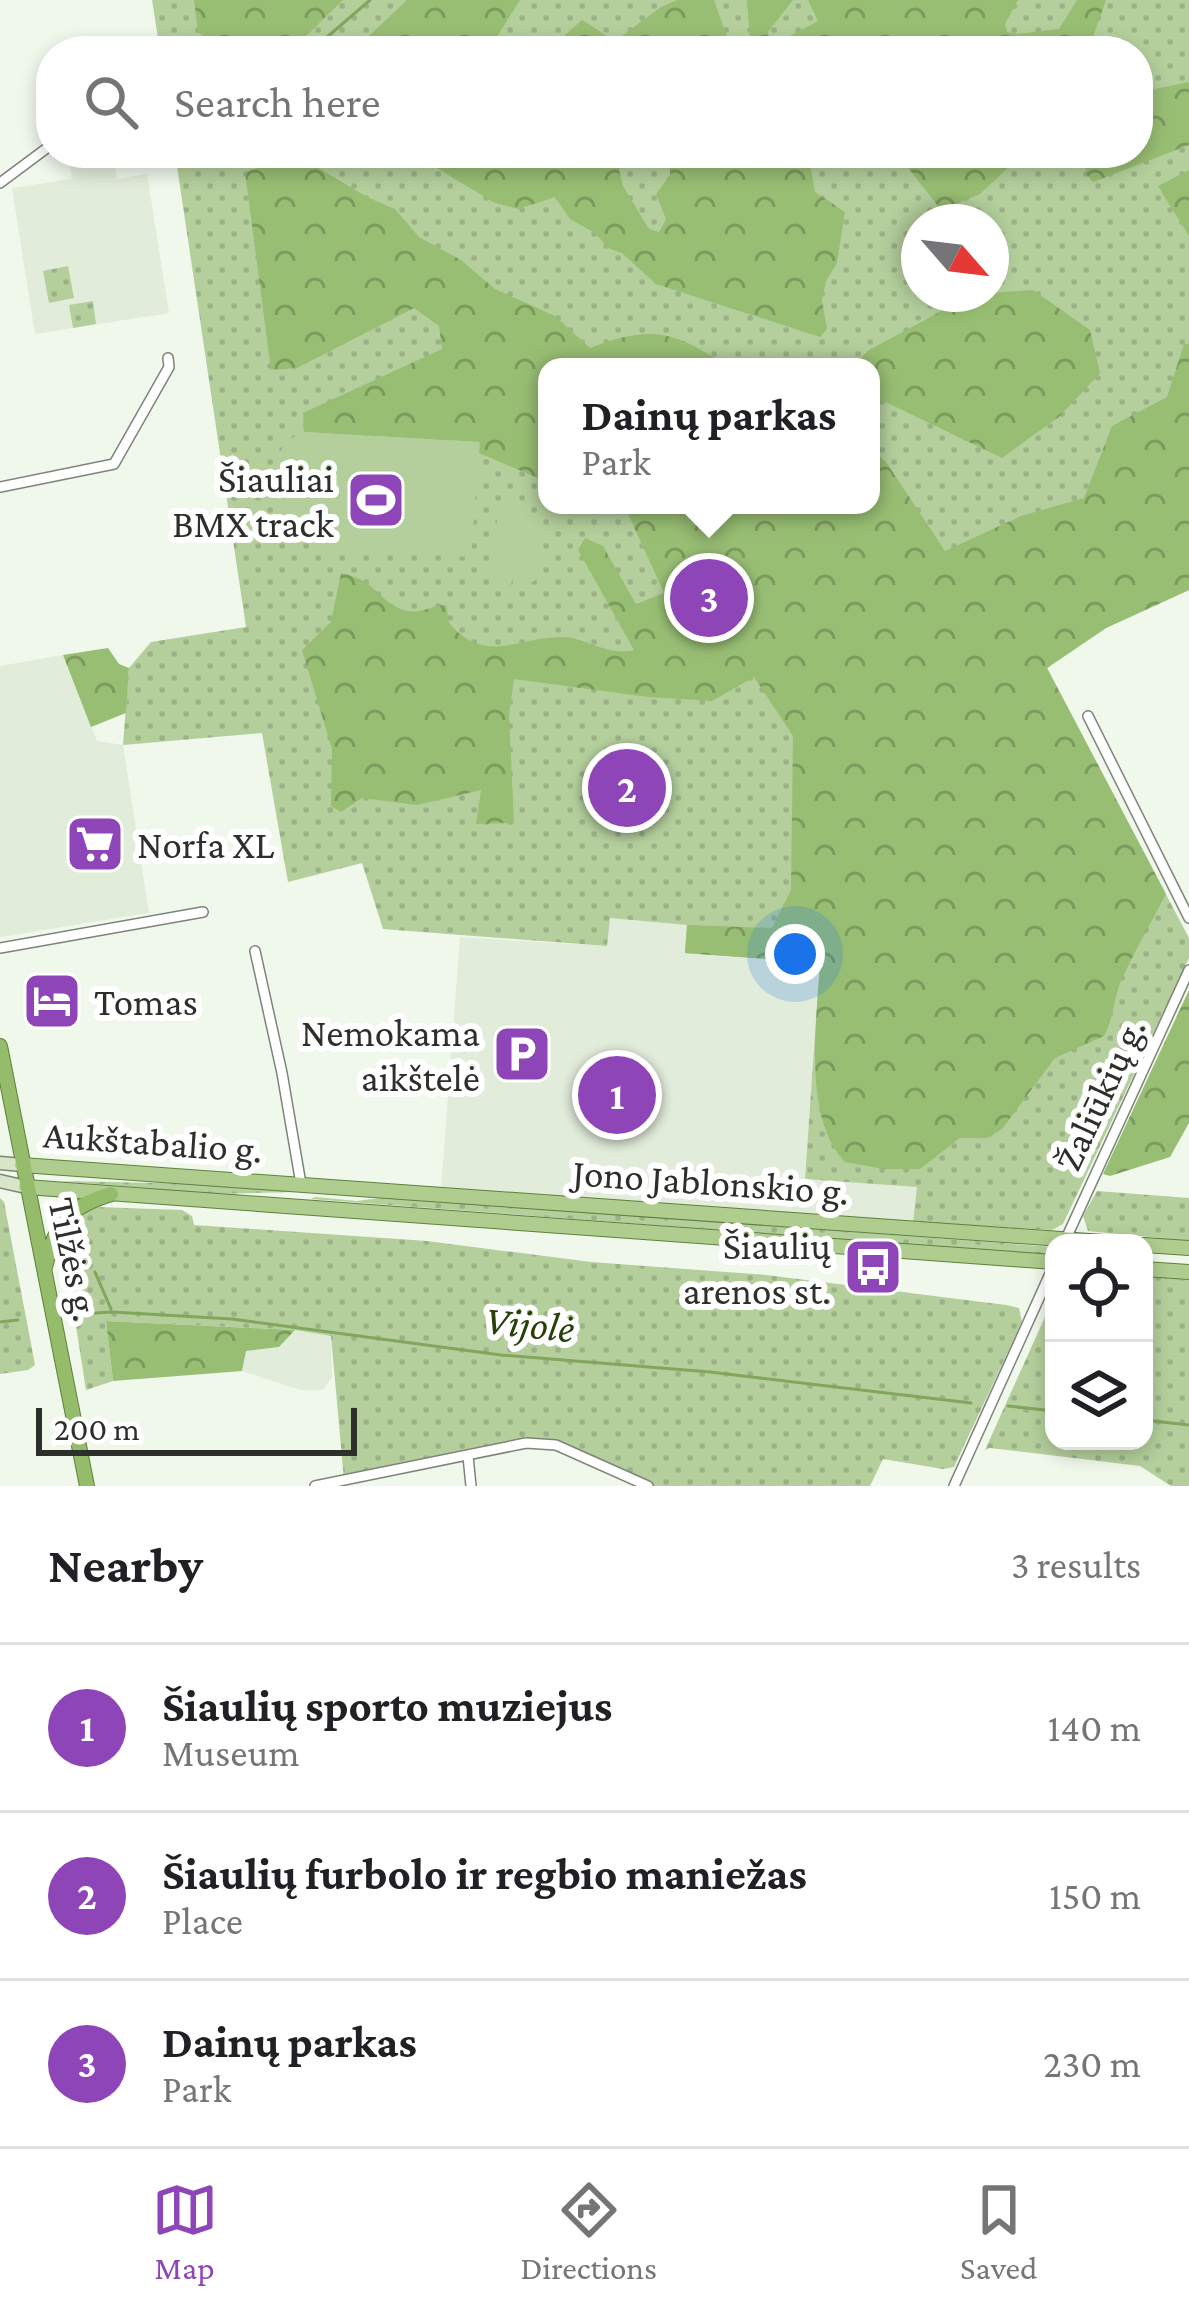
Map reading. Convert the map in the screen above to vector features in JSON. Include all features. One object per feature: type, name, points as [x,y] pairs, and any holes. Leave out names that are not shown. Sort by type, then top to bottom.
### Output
[{"type":"highway","name":"Tilžės g.","points":[[0,1046],[87,1486]]},
{"type":"highway","points":[[44,1272],[62,1220],[88,1202],[111,1194]]},
{"type":"main road","name":"Aukštabalio g.","points":[[0,1163],[301,1184]]},
{"type":"main road","name":"Aukštabalio g.","points":[[0,1181],[26,1187],[299,1206]]},
{"type":"main road","points":[[299,1206],[301,1184]]},
{"type":"main road","name":"Jono Jablonskio g.","points":[[301,1184],[1045,1240]]},
{"type":"main road","name":"Jono Jablonskio g.","points":[[299,1206],[1045,1263]]},
{"type":"main road","points":[[1153,1246],[1189,1248]]},
{"type":"main road","points":[[1153,1270],[1189,1272]]},
{"type":"street","points":[[0,183],[36,157]]},
{"type":"street","points":[[0,487],[114,464],[169,367],[168,358]]},
{"type":"street","points":[[1088,716],[1189,918]]},
{"type":"street","points":[[0,948],[203,912]]},
{"type":"street","points":[[255,951],[283,1073],[301,1184]]},
{"type":"street","name":"Žaliūkių g.","points":[[1068,1234],[1189,970]]},
{"type":"street","points":[[954,1486],[1045,1284]]},
{"type":"street","points":[[315,1486],[526,1443],[556,1445],[648,1486]]},
{"type":"street","points":[[468,1456],[471,1486]]},
{"type":"shaded area","points":[[70,168],[115,168],[117,179],[147,174],[169,313],[35,334],[12,188],[72,179]]},
{"type":"shaded area","points":[[63,655],[97,741],[123,745],[149,913],[0,937],[0,666]]},
{"type":"shaded area","points":[[609,918],[687,925],[686,953],[821,963],[805,1178],[917,1187],[913,1222],[441,1189],[460,937],[606,946]]},
{"type":"shaded area","points":[[295,1330],[331,1336],[332,1377],[323,1390],[300,1390],[242,1371],[246,1351],[279,1347]]},
{"type":"green space","points":[[152,0],[1189,0],[1189,590],[1106,628],[1047,668],[1189,938],[1189,958],[1063,1224],[1052,1230],[913,1222],[917,1187],[805,1179],[820,963],[685,953],[687,925],[610,918],[607,946],[383,929],[362,863],[288,882],[262,733],[123,745],[129,668],[151,642],[246,627],[177,168],[1153,168],[1153,36],[158,36]]},
{"type":"green space","points":[[194,0],[343,0],[306,36],[203,36],[198,32]]},
{"type":"green space","points":[[407,0],[520,0],[497,36],[369,36]]},
{"type":"green space","points":[[677,0],[714,0],[727,36],[622,36]]},
{"type":"green space","points":[[747,0],[793,0],[768,36],[750,36]]},
{"type":"green space","points":[[808,0],[1018,0],[1005,24],[1007,32],[1018,34],[1059,29],[1077,0],[1106,0],[1093,36],[790,36],[818,21]]},
{"type":"green space","points":[[582,20],[607,36],[564,36]]},
{"type":"green space","points":[[1189,82],[1189,145],[1153,159],[1153,89]]},
{"type":"green space","points":[[318,168],[395,209],[419,237],[461,260],[495,289],[555,316],[590,348],[629,336],[661,335],[713,358],[538,358],[538,478],[479,453],[479,442],[304,432],[303,413],[442,349],[439,326],[414,308],[297,368],[271,370],[245,172]]},
{"type":"green space","points":[[437,168],[620,168],[623,186],[649,229],[659,232],[666,219],[656,194],[670,168],[811,168],[815,192],[845,212],[837,263],[822,300],[827,329],[820,337],[656,284],[622,253],[570,219],[555,197],[518,209],[493,202]]},
{"type":"green space","points":[[909,168],[1008,168],[980,194],[956,204],[936,204]]},
{"type":"green space","points":[[1086,168],[1129,168],[1093,182]]},
{"type":"green space","points":[[1189,170],[1189,236],[1158,186]]},
{"type":"green space","points":[[68,266],[74,298],[49,303],[43,271]]},
{"type":"green space","points":[[1033,290],[1090,330],[1100,373],[1060,416],[1002,458],[880,399],[880,358],[861,358],[940,312],[1009,312],[1009,292]]},
{"type":"green space","points":[[93,301],[96,324],[73,328],[69,305]]},
{"type":"green space","points":[[1184,344],[1189,344],[1189,590],[1106,628],[1047,668],[1166,894],[1121,981],[1104,1036],[1055,1058],[1002,1129],[987,1138],[960,1138],[920,1169],[845,1162],[831,1143],[817,1094],[820,963],[685,953],[687,925],[772,928],[791,890],[793,736],[754,677],[712,701],[514,679],[509,714],[514,823],[476,824],[481,790],[417,805],[362,798],[341,812],[331,806],[332,749],[302,650],[331,622],[341,573],[363,581],[398,608],[417,611],[446,605],[449,623],[475,643],[502,646],[559,637],[615,651],[634,650],[578,550],[585,538],[603,546],[636,604],[664,593],[628,514],[880,514],[880,457],[945,551],[1021,516],[1084,498],[1112,426],[1167,397]]},
{"type":"green space","name":"Šiauliai BMX track","points":[[304,432],[480,442],[471,557],[331,550],[291,536],[277,509],[273,478],[281,450]]},
{"type":"green space","points":[[508,499],[539,519],[536,580],[526,585],[516,577],[514,564],[509,566],[512,582],[507,589],[498,589],[493,584],[494,539]]},
{"type":"green space","points":[[108,648],[119,664],[129,668],[126,713],[91,727],[63,655]]},
{"type":"green space","points":[[1189,990],[1189,1123],[1170,1157],[1110,1176],[1103,1174]]},
{"type":"green space","points":[[60,1181],[204,1184],[295,1192],[218,1194]]},
{"type":"green space","points":[[1097,1191],[1189,1198],[1189,1241],[1088,1231],[1083,1216]]},
{"type":"green space","points":[[388,1197],[1045,1246],[1045,1255],[311,1199]]},
{"type":"green space","points":[[0,1198],[35,1365],[0,1374]]},
{"type":"green space","points":[[98,1207],[182,1210],[192,1216],[194,1225],[427,1241],[591,1262],[766,1275],[1006,1305],[1019,1308],[1022,1322],[954,1467],[883,1459],[870,1486],[648,1486],[556,1445],[526,1443],[344,1480],[331,1336],[106,1321],[113,1381],[86,1390],[63,1243],[74,1219]]},
{"type":"green space","points":[[1153,1277],[1189,1280],[1189,1486],[1171,1486],[1140,1466],[985,1450],[1045,1317],[1045,1450],[1153,1450]]},
{"type":"green space","points":[[106,1321],[295,1330],[279,1347],[246,1351],[242,1371],[113,1381]]},
{"type":"waterway","points":[[328,36],[370,0]]},
{"type":"waterway","points":[[95,1272],[111,1309]]},
{"type":"waterway","name":"Vijolė","points":[[80,1314],[232,1319],[501,1355],[710,1372],[971,1403]]},
{"type":"waterway","name":"Vijolė","points":[[0,1322],[18,1320]]},
{"type":"waterway","name":"Vijolė","points":[[1008,1406],[1045,1410]]},
{"type":"waterway","name":"Vijolė","points":[[1153,1421],[1189,1425]]},
{"type":"place","name":"Šiauliai BMX track","points":[[376,500]]},
{"type":"place","name":"Dainų parkas","points":[[709,598]]},
{"type":"place","name":"Šiaulių furbolo ir regbio maniežas","points":[[627,788]]},
{"type":"place","name":"Norfa XL","points":[[95,844]]},
{"type":"place","name":"Tomas","points":[[52,1001]]},
{"type":"place","name":"Nemokama aikštelė","points":[[522,1054]]},
{"type":"place","name":"Šiaulių sporto muziejus","points":[[617,1095]]},
{"type":"place","name":"Šiaulių arenos st.","points":[[873,1267]]}]
